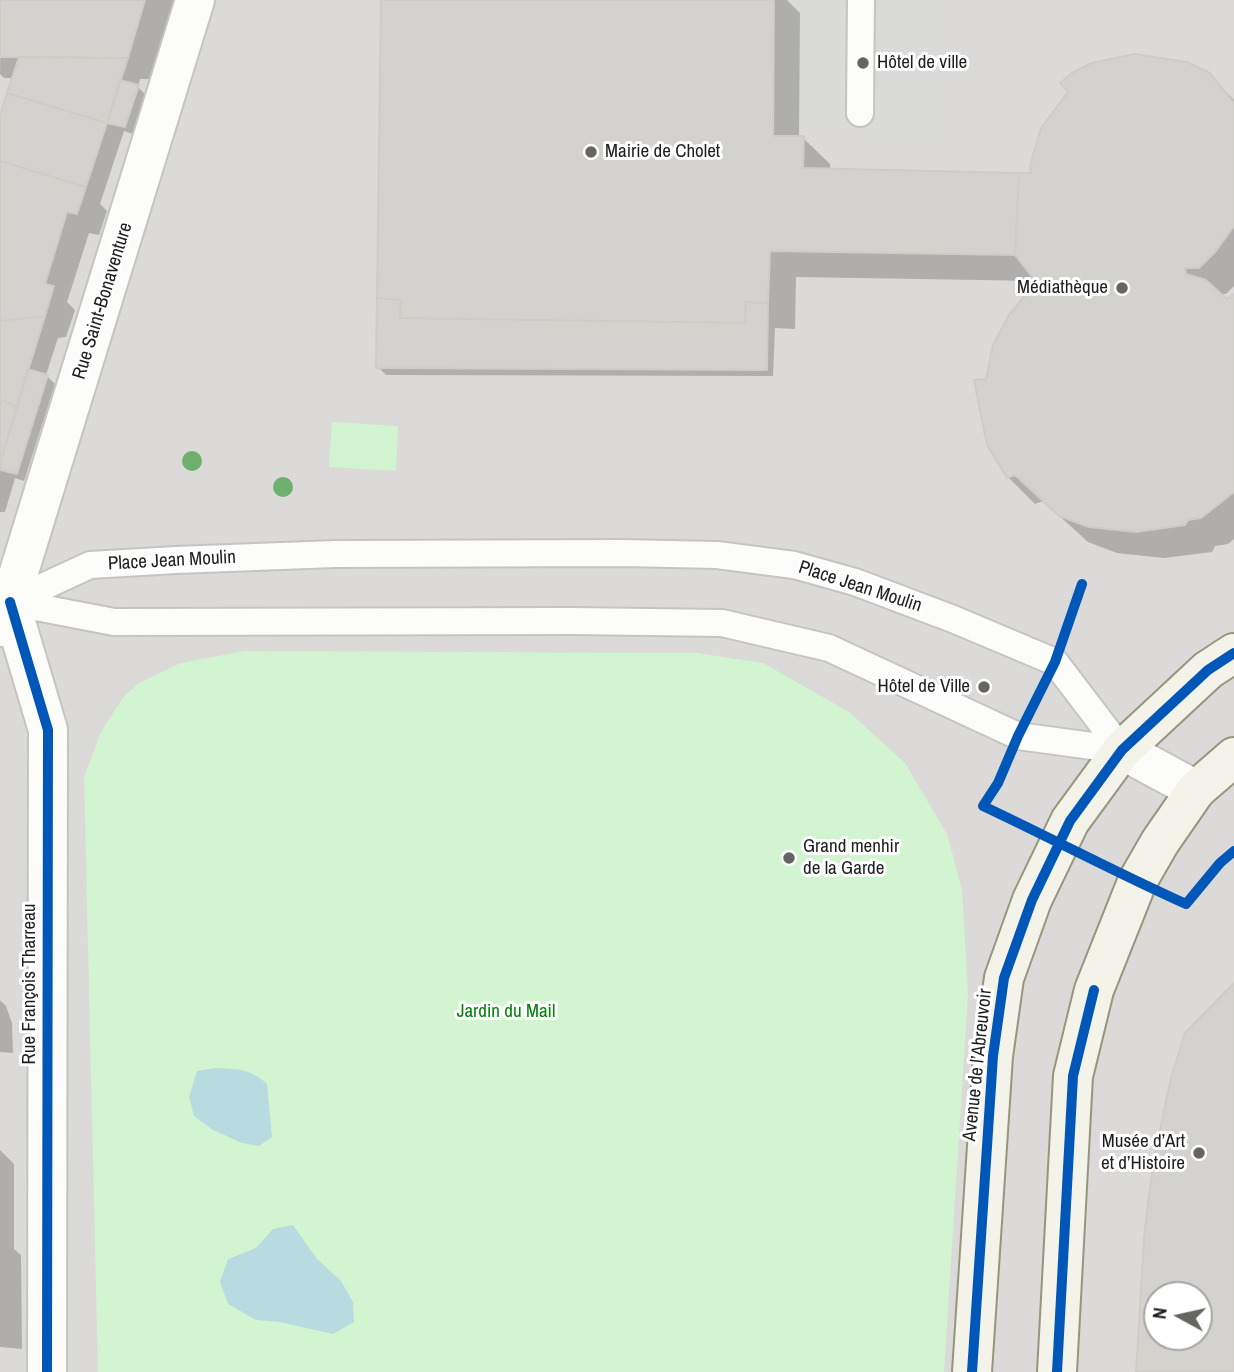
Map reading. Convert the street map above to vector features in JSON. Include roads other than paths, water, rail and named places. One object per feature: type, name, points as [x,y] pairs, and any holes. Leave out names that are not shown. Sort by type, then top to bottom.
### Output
[{"type":"main road","name":"Avenue de l’Abreuvoir","points":[[972,1372],[993,1056],[1004,978],[1032,900],[1070,821],[1122,750],[1208,670],[1234,653]]},
{"type":"main road","points":[[1056,1372],[1073,1076],[1094,990],[1137,882],[1160,842],[1196,790],[1234,757]]},
{"type":"street","name":"Rue Saint-Bonaventure","points":[[3,608],[195,0]]},
{"type":"street","name":"Rue François Tharreau","points":[[3,608],[48,730],[47,1372]]},
{"type":"street","name":"Place Jean Moulin","points":[[1122,750],[1196,790]]},
{"type":"lane","points":[[860,113],[861,0]]},
{"type":"lane","name":"Place Jean Moulin","points":[[3,608],[90,565],[112,563],[328,554],[462,553],[717,555],[768,561],[794,565],[855,582],[1055,662],[1122,750]]},
{"type":"lane","name":"Place Jean Moulin","points":[[3,608],[114,622],[722,622],[829,648],[1018,737],[1122,750]]},
{"type":"water","points":[[216,1068],[249,1073],[267,1084],[272,1137],[259,1146],[242,1143],[213,1130],[194,1116],[189,1097],[197,1071]]},
{"type":"water","points":[[293,1225],[317,1259],[341,1281],[353,1302],[354,1322],[333,1334],[280,1322],[256,1320],[228,1304],[220,1282],[228,1259],[256,1248],[273,1229]]},
{"type":"place","name":"Hôtel de ville","points":[[863,63]]},
{"type":"place","name":"Mairie de Cholet","points":[[591,152]]},
{"type":"place","name":"Médiathèque","points":[[1122,288]]},
{"type":"place","name":"Hôtel de Ville","points":[[984,687]]},
{"type":"place","name":"Grand menhir de la Garde","points":[[789,858]]},
{"type":"place","name":"Musée d’Art et d’Histoire","points":[[1199,1153]]},
{"type":"park label","name":"Jardin du Mail","points":[[506,1012]]}]
